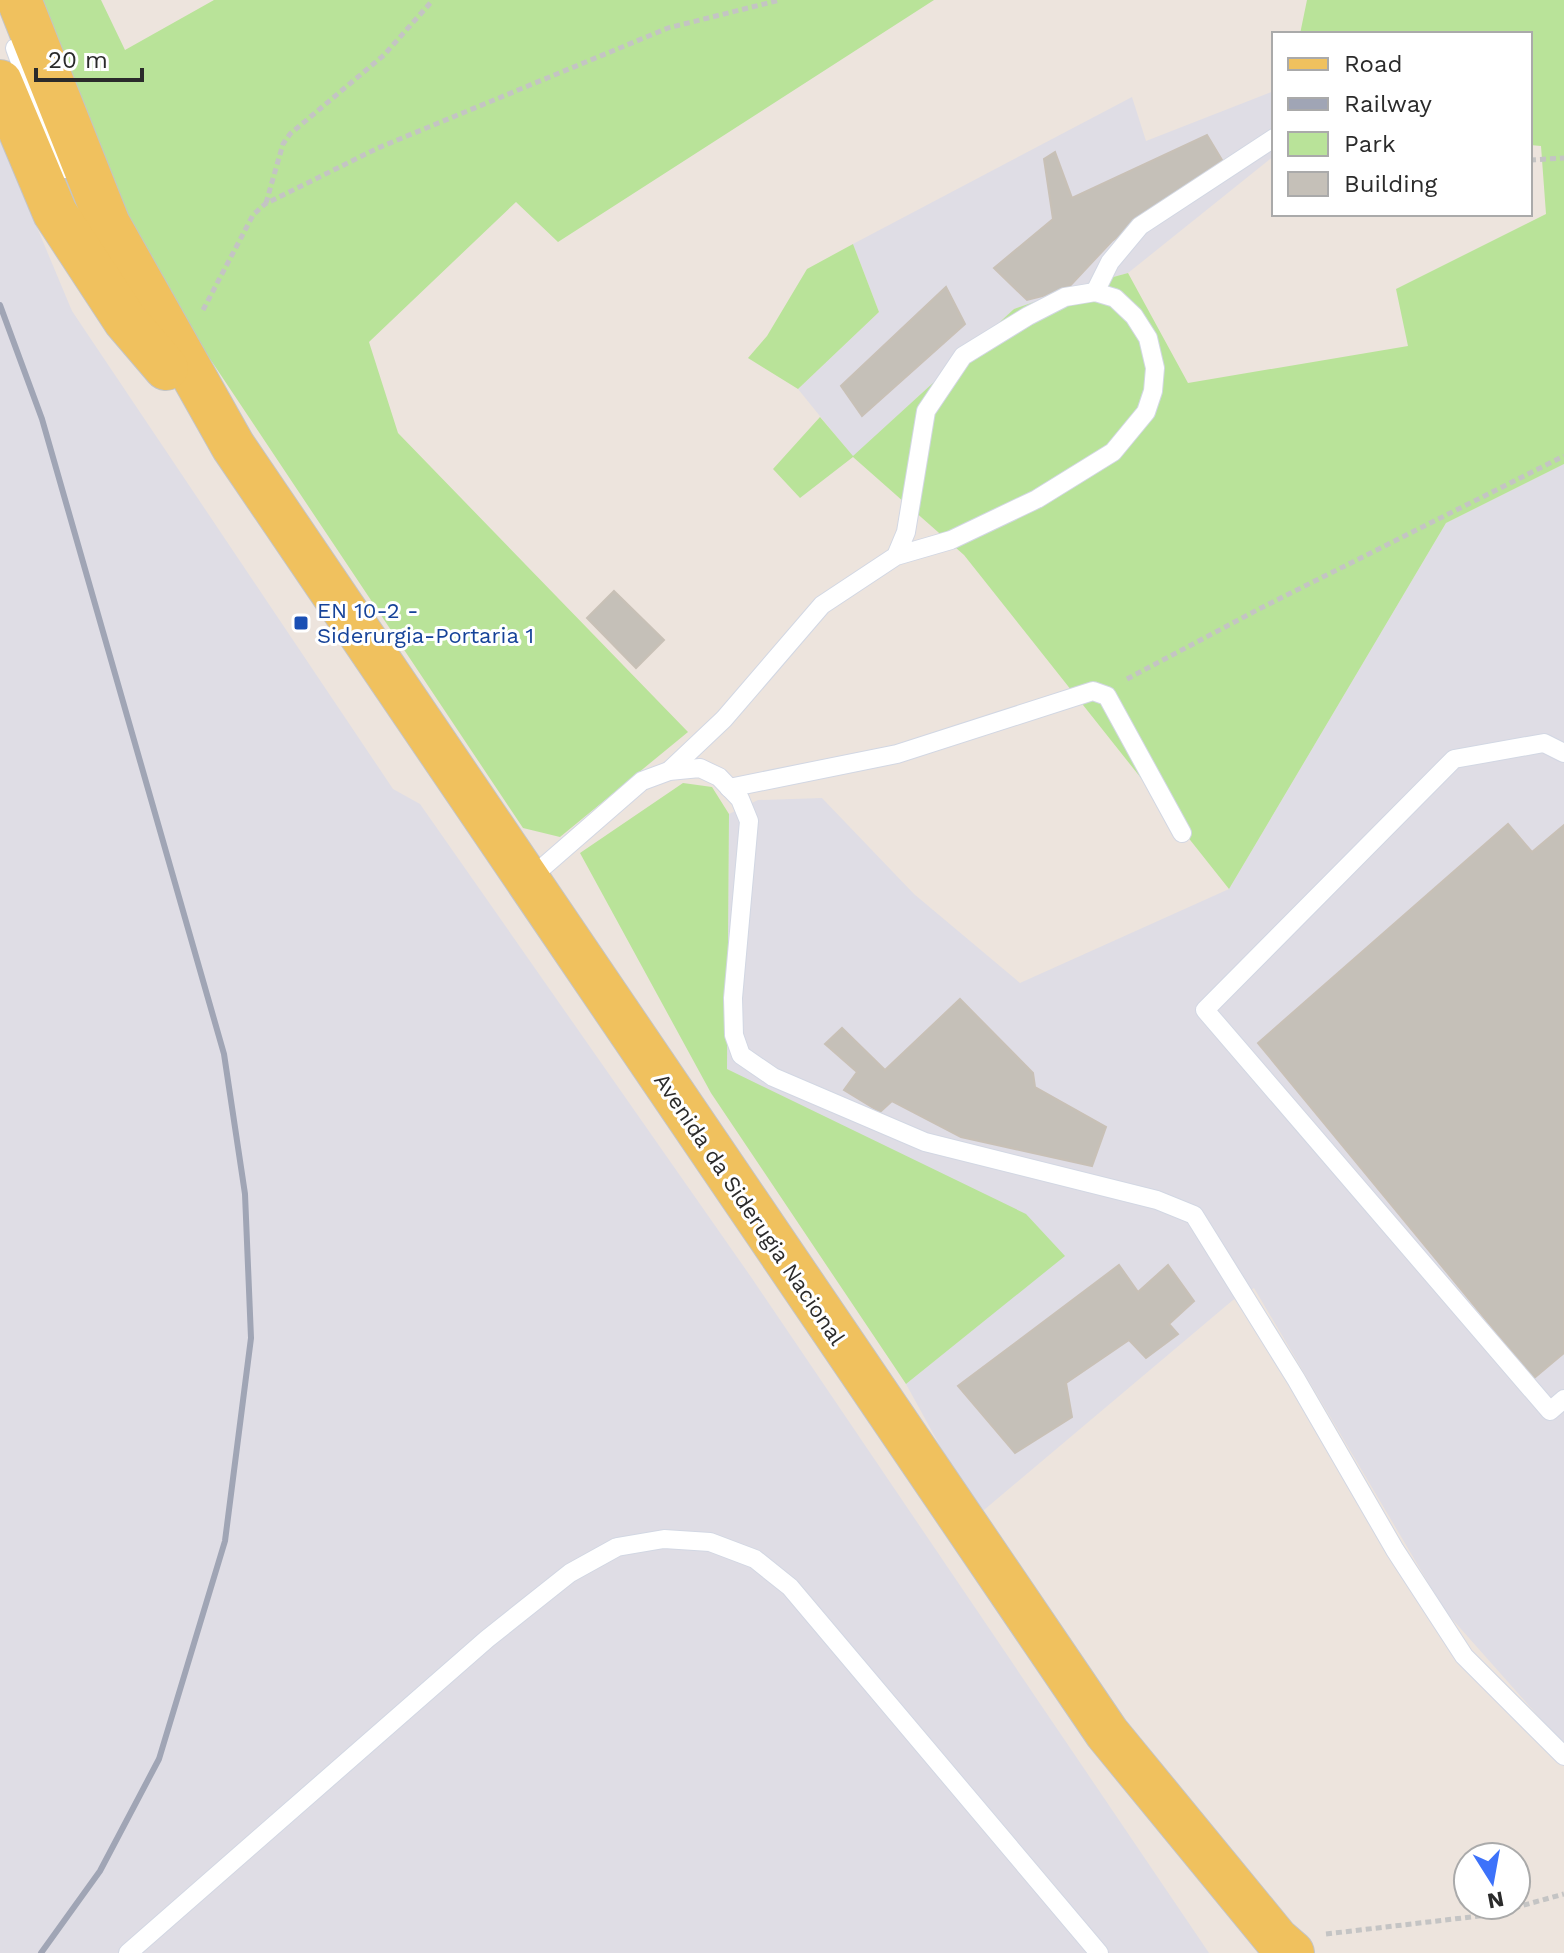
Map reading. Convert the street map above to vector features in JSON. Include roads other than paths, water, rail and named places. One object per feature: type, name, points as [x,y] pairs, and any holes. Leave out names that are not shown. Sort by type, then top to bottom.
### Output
[{"type":"main road","name":"Avenida da Siderugia Nacional","points":[[15,17],[108,224],[233,446],[1107,1733],[1285,1946]]},
{"type":"main road","name":"Avenida da Siderugia Nacional","points":[[0,82],[55,213],[125,320],[233,446]]},
{"type":"lane","points":[[1095,292],[1110,262],[1140,226],[1272,139]]},
{"type":"lane","points":[[669,771],[724,719],[822,605],[896,556],[951,540],[1037,499],[1113,452],[1146,412],[1153,391],[1155,368],[1148,338],[1134,316],[1115,298],[1095,292],[1065,297],[963,356],[926,411],[906,532],[896,556]]},
{"type":"lane","points":[[729,788],[897,754],[1093,691],[1107,696],[1182,833]]},
{"type":"lane","points":[[1564,753],[1544,743],[1454,759],[1205,1010],[1550,1411],[1564,1399]]},
{"type":"lane","points":[[527,881],[642,781],[669,771],[700,768],[719,777],[740,799],[749,821],[733,998],[734,1035],[741,1055],[773,1077],[925,1142],[1157,1200],[1194,1215],[1296,1379],[1395,1550],[1464,1656],[1564,1756]]},
{"type":"lane","points":[[128,1953],[487,1639],[570,1573],[617,1547],[664,1539],[710,1542],[755,1559],[790,1587],[1099,1953]]},
{"type":"railway","points":[[0,305],[42,419],[224,1054],[245,1194],[251,1338],[225,1541],[159,1759],[100,1871],[41,1953]]},
{"type":"place","name":"EN 10-2 - Siderurgia-Portaria 1","points":[[301,623]]}]
